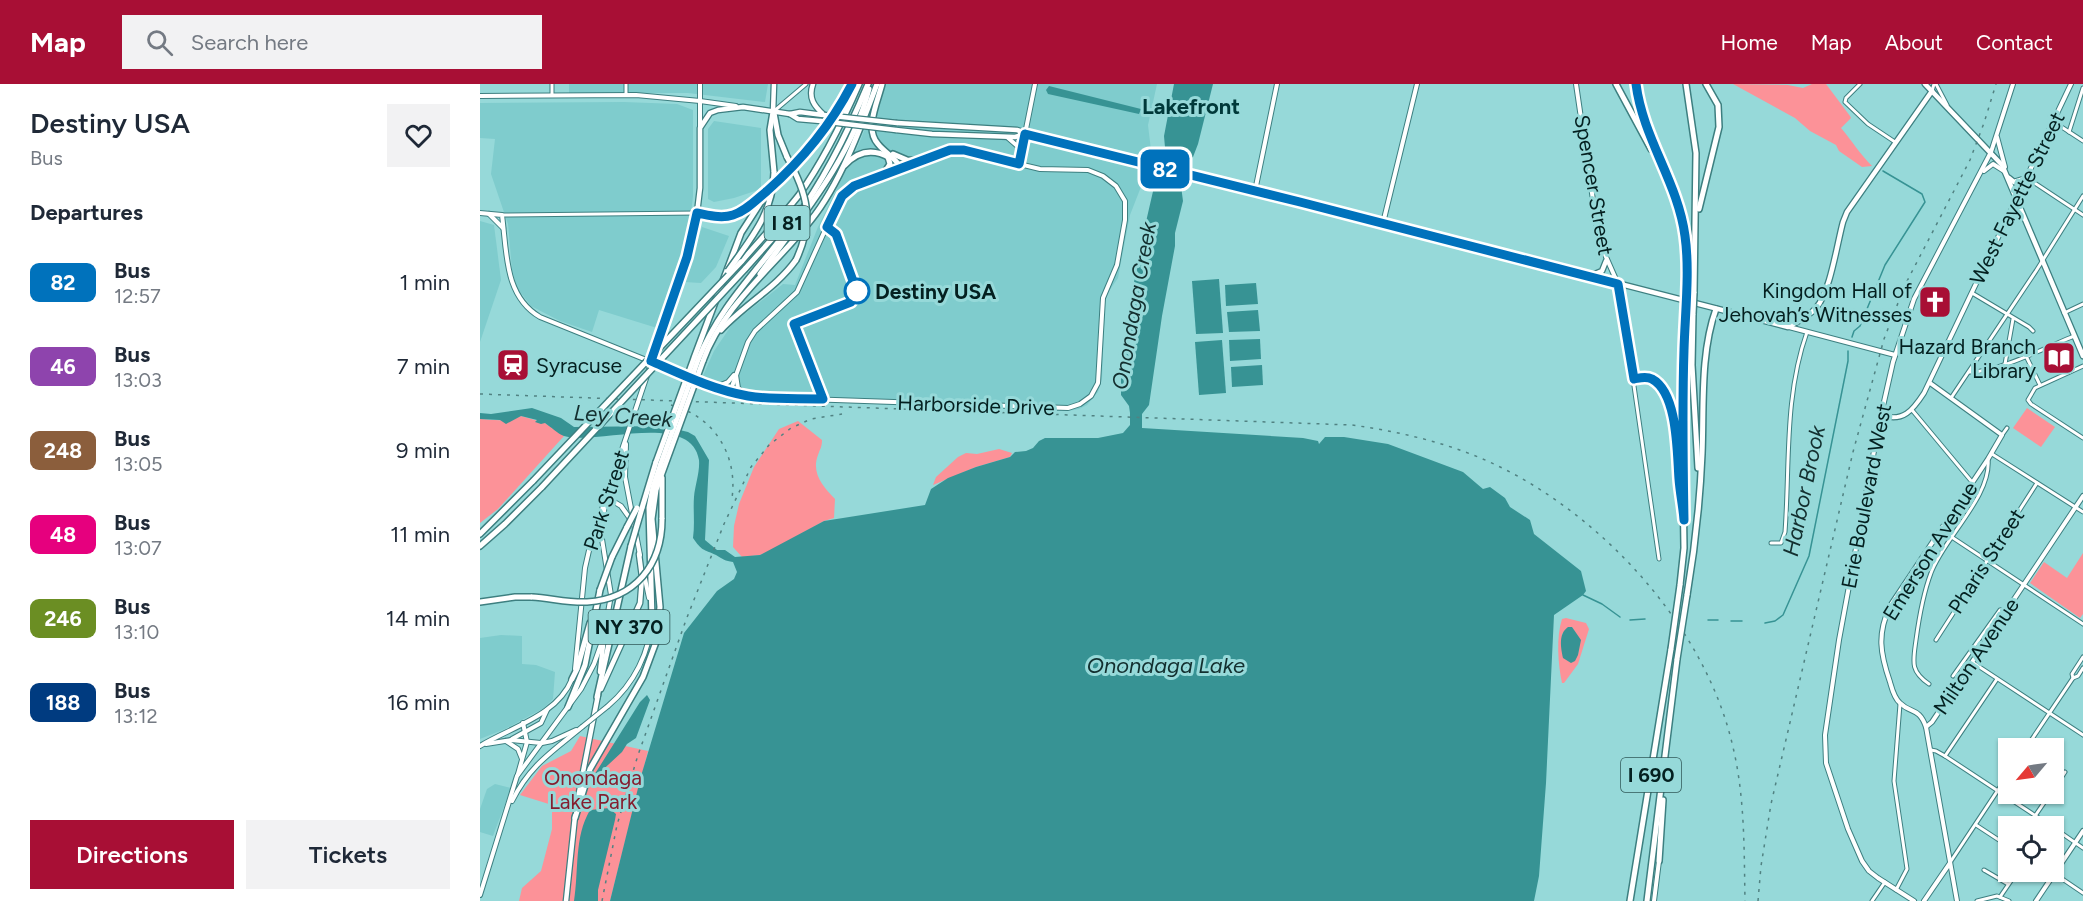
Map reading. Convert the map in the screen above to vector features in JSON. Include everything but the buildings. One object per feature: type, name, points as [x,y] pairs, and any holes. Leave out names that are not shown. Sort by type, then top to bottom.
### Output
[{"type":"highway","points":[[652,619],[649,508],[661,463],[741,233],[761,201],[825,129],[852,84]]},
{"type":"highway","name":"I 81","points":[[480,534],[533,481],[783,215],[815,171],[837,133],[859,84]]},
{"type":"highway","points":[[739,302],[829,176],[858,120],[869,84]]},
{"type":"highway","name":"I 81","points":[[480,546],[510,520],[542,487],[796,212],[841,145],[869,84]]},
{"type":"highway","points":[[711,343],[728,315],[812,220],[825,201],[857,136],[877,84]]},
{"type":"highway","points":[[882,84],[872,134],[879,146],[900,168]]},
{"type":"highway","points":[[1616,84],[1663,167]]},
{"type":"highway","name":"I 690","points":[[1630,901],[1671,649],[1684,548],[1682,417],[1686,290],[1686,248],[1683,223],[1676,195],[1642,118],[1636,84]]},
{"type":"highway","name":"I 690","points":[[1647,901],[1677,659],[1695,541],[1698,494],[1692,365],[1696,153],[1686,84]]},
{"type":"highway","points":[[1696,229],[1703,189],[1719,126],[1718,105],[1706,84]]},
{"type":"highway","points":[[698,360],[730,320],[776,283],[796,260],[801,248],[806,229],[806,204],[801,184],[778,135],[773,112]]},
{"type":"highway","points":[[719,284],[767,212],[773,190],[774,172],[770,130],[773,112]]},
{"type":"highway","points":[[838,173],[859,154],[874,152],[920,161]]},
{"type":"highway","points":[[883,175],[890,164],[888,155]]},
{"type":"highway","points":[[574,818],[590,768],[643,677],[656,642],[660,607],[652,519],[656,490],[661,463],[698,360],[720,314],[795,221],[824,173]]},
{"type":"highway","points":[[697,213],[721,217],[734,215],[746,209],[784,176]]},
{"type":"highway","points":[[1698,494],[1702,456],[1703,385],[1712,321],[1716,309]]},
{"type":"highway","points":[[1634,379],[1645,377],[1656,382],[1665,393],[1675,434],[1684,520]]},
{"type":"highway","points":[[572,679],[612,557],[631,526],[652,474],[661,463]]},
{"type":"highway","points":[[480,602],[532,597],[586,602],[611,598],[629,589],[647,572],[655,558],[662,535],[661,463]]},
{"type":"highway","points":[[597,697],[639,508]]},
{"type":"highway","points":[[568,707],[585,665],[600,590]]},
{"type":"highway","points":[[1659,861],[1663,777]]},
{"type":"main road","points":[[773,112],[774,84]]},
{"type":"main road","points":[[813,84],[811,98],[822,118]]},
{"type":"main road","points":[[1925,84],[1991,152],[2014,182],[2027,178]]},
{"type":"main road","points":[[822,118],[1017,130],[1025,134],[1788,327],[1811,313],[1820,303],[1826,290],[1847,212],[1932,91]]},
{"type":"main road","points":[[700,128],[707,116],[714,111],[743,107],[790,114],[800,112],[822,118],[932,134],[1015,137],[1025,134]]},
{"type":"main road","name":"Park Street","points":[[697,213],[700,185],[700,128]]},
{"type":"main road","points":[[2007,175],[2083,356]]},
{"type":"main road","points":[[1587,277],[1600,272],[1606,261]]},
{"type":"main road","points":[[1618,284],[1634,379]]},
{"type":"main road","name":"NY 370","points":[[597,697],[639,603],[642,589],[639,554]]},
{"type":"main road","name":"NY 370","points":[[566,901],[574,818],[597,697],[604,636]]},
{"type":"street","points":[[552,84],[552,95]]},
{"type":"street","points":[[626,84],[626,95]]},
{"type":"street","name":"Park Street","points":[[700,84],[700,128]]},
{"type":"street","points":[[773,112],[806,84]]},
{"type":"street","points":[[1019,164],[1035,84]]},
{"type":"street","points":[[1255,192],[1276,84]]},
{"type":"street","points":[[1383,224],[1417,84]]},
{"type":"street","name":"Spencer Street","points":[[1576,84],[1601,248],[1618,284]]},
{"type":"street","points":[[1860,84],[1845,100],[1868,124],[1895,142]]},
{"type":"street","points":[[1932,91],[1935,84]]},
{"type":"street","points":[[1935,84],[1947,107]]},
{"type":"street","name":"Erie Boulevard West","points":[[1914,901],[1869,871],[1857,851],[1831,779],[1824,751],[1830,693],[1881,415],[1895,355],[1914,300],[1991,152],[2013,84]]},
{"type":"street","name":"West Fayette Street","points":[[1912,410],[1930,383],[2071,84]]},
{"type":"street","points":[[2069,132],[2083,88]]},
{"type":"street","points":[[480,96],[659,96],[743,107]]},
{"type":"street","points":[[2054,122],[2083,141]]},
{"type":"street","points":[[1997,135],[2007,175]]},
{"type":"street","points":[[1006,136],[1022,150]]},
{"type":"street","name":"Harborside Drive","points":[[502,215],[511,282],[526,308],[540,317],[715,388],[730,392],[751,397],[1068,408],[1080,404],[1091,396],[1098,383],[1103,298],[1117,265],[1125,220],[1125,201],[1110,180],[1088,170],[1077,168],[1048,170],[957,149],[854,186],[842,196],[836,206],[801,286],[755,331],[744,350],[730,392]]},
{"type":"street","points":[[1980,176],[1994,164],[2007,175]]},
{"type":"street","points":[[2027,178],[2083,215]]},
{"type":"street","points":[[1951,399],[2083,196]]},
{"type":"street","points":[[480,213],[502,215],[697,213]]},
{"type":"street","name":"Park Street","points":[[480,746],[547,710],[560,700],[572,679],[588,553],[687,257],[697,213]]},
{"type":"street","points":[[488,214],[499,222],[504,230]]},
{"type":"street","points":[[1972,293],[2033,331]]},
{"type":"street","points":[[2064,313],[2083,304]]},
{"type":"street","points":[[2005,364],[2013,319]]},
{"type":"street","points":[[1788,327],[1895,355]]},
{"type":"street","points":[[1771,543],[1779,544],[1783,541],[1787,502],[1790,408],[1797,365],[1807,332]]},
{"type":"street","points":[[1968,372],[1983,371],[2005,364],[2074,336]]},
{"type":"street","points":[[2026,356],[2040,385]]},
{"type":"street","points":[[2083,366],[2035,388],[2028,400],[2083,438]]},
{"type":"street","points":[[736,372],[738,388],[751,397]]},
{"type":"street","points":[[715,388],[728,382],[736,372]]},
{"type":"street","points":[[1634,379],[1659,559]]},
{"type":"street","points":[[1930,383],[2002,435]]},
{"type":"street","points":[[1881,415],[1899,417],[1912,410],[1972,482]]},
{"type":"street","name":"Emerson Avenue","points":[[1896,890],[1907,869],[1894,781],[1900,704],[1883,662],[1880,645],[1882,627],[1890,606],[2007,428]]},
{"type":"street","name":"NY 370","points":[[626,436],[625,477],[631,526]]},
{"type":"street","points":[[1992,454],[2083,512]]},
{"type":"street","points":[[1929,684],[1918,676],[1914,667],[1918,628],[1931,572],[1981,490],[1988,472],[1988,459]]},
{"type":"street","name":"Pharis Street","points":[[1936,640],[2037,483]]},
{"type":"street","name":"Milton Avenue","points":[[1957,901],[1926,727],[1932,722],[2083,496]]},
{"type":"street","name":"NY 370","points":[[604,636],[611,595],[601,533],[606,497],[624,508],[639,554]]},
{"type":"street","points":[[1941,530],[2083,624]]},
{"type":"street","points":[[508,809],[527,774],[563,739],[608,706],[622,692],[640,666],[647,646],[652,619],[649,594],[639,554]]},
{"type":"street","points":[[1953,676],[2000,610],[2007,609]]},
{"type":"street","points":[[517,776],[583,686],[604,636]]},
{"type":"street","points":[[2073,678],[2072,674],[2083,657]]},
{"type":"street","points":[[1972,662],[2083,735]]},
{"type":"street","points":[[2033,738],[2073,678],[2078,676],[2083,668]]},
{"type":"street","points":[[1945,756],[1997,679]]},
{"type":"street","points":[[1900,704],[1918,712],[1926,727]]},
{"type":"street","points":[[511,740],[541,723],[547,710]]},
{"type":"street","points":[[480,895],[527,742],[523,723]]},
{"type":"street","points":[[480,746],[502,740],[542,743],[563,739]]},
{"type":"street","points":[[502,740],[514,746],[521,754],[522,761]]},
{"type":"street","points":[[1924,901],[1998,791],[1945,756],[1931,750]]},
{"type":"street","points":[[2017,804],[2035,816],[2043,804]]},
{"type":"street","points":[[1976,825],[1998,839]]},
{"type":"street","points":[[2064,860],[2083,831]]},
{"type":"street","points":[[2064,835],[2083,848]]},
{"type":"street","points":[[1654,901],[1659,861]]},
{"type":"street","points":[[1984,870],[2008,884],[2000,897]]},
{"type":"street","points":[[2064,880],[2083,893]]},
{"type":"street","points":[[1872,901],[1884,882]]},
{"type":"street","points":[[2036,901],[2049,882]]},
{"type":"street","points":[[1977,901],[1994,896],[2009,901]]},
{"type":"shaded area","points":[[569,84],[768,84],[765,102],[688,93],[569,93]]},
{"type":"shaded area","points":[[883,84],[1157,84],[1148,125],[1151,150],[1146,174],[1130,215],[1118,278],[1107,294],[1105,302],[1102,379],[1098,392],[1087,405],[1068,411],[745,399],[700,390],[701,380],[714,351],[733,323],[783,284],[795,285],[818,227],[858,146]]},
{"type":"shaded area","points":[[480,103],[677,104],[693,110],[693,196],[689,232],[657,328],[599,310],[592,332],[560,321],[531,306],[517,288],[512,270],[508,224],[491,174],[495,139],[480,138]]},
{"type":"shaded area","points":[[714,121],[761,128],[761,189],[714,202],[708,199],[708,129]]},
{"type":"shaded area","points":[[480,221],[494,225],[501,280],[480,342]]},
{"type":"shaded area","points":[[702,227],[729,236],[716,267],[701,283],[684,282]]},
{"type":"shaded area","points":[[501,635],[522,636],[522,664],[536,665],[555,672],[553,699],[544,708],[505,729],[480,739],[480,638]]},
{"type":"shaded area","points":[[495,784],[511,788],[493,836],[480,832],[480,809],[487,789]]},
{"type":"green space","points":[[1733,84],[1788,85],[1803,88],[1812,84],[1826,84],[1851,118],[1841,128],[1872,166],[1862,167],[1839,151],[1836,145],[1810,131],[1795,118]]},
{"type":"green space","points":[[2027,408],[2055,427],[2041,447],[2013,428]]},
{"type":"green space","points":[[521,416],[545,423],[564,436],[498,509],[480,523],[480,419],[506,420]]},
{"type":"green space","points":[[798,421],[822,440],[816,468],[819,479],[835,499],[834,518],[824,521],[772,550],[760,555],[742,557],[733,547],[734,526],[739,504],[754,467],[779,429]]},
{"type":"green space","points":[[999,449],[1012,453],[1010,457],[976,467],[933,485],[936,477],[958,457],[966,453],[977,454]]},
{"type":"green space","points":[[2083,553],[2083,614],[2080,618],[2030,583],[2044,562],[2067,578]]},
{"type":"green space","points":[[1562,619],[1586,623],[1589,629],[1578,664],[1564,683],[1562,683],[1558,651]],"holes":[[[1572,627],[1580,640],[1578,655],[1564,658],[1562,634]]]},
{"type":"green space","name":"Onondaga Lake Park","points":[[580,736],[648,751],[610,901],[519,901],[522,888],[541,871],[552,829],[552,805],[520,795],[542,766],[571,751]]},
{"type":"water","name":"Onondaga Lake","points":[[1174,84],[1213,84],[1193,157],[1181,163],[1179,171],[1183,201],[1175,233],[1175,246],[1149,405],[1142,414],[1142,428],[1303,438],[1318,441],[1319,444],[1325,437],[1344,437],[1388,444],[1463,472],[1483,489],[1490,487],[1505,498],[1510,507],[1530,520],[1534,534],[1581,571],[1586,591],[1554,615],[1546,783],[1539,876],[1534,901],[610,901],[641,776],[684,633],[717,591],[734,579],[737,572],[733,562],[703,549],[693,538],[694,497],[699,460],[692,445],[679,437],[661,433],[578,438],[564,436],[545,423],[535,422],[537,420],[521,416],[506,424],[500,420],[480,419],[480,413],[491,414],[532,408],[561,418],[574,427],[663,426],[688,432],[695,436],[709,460],[705,540],[717,550],[725,550],[735,557],[760,555],[824,521],[925,505],[931,489],[948,478],[1010,457],[1015,452],[1026,451],[1045,438],[1098,438],[1123,433],[1130,425],[1130,413],[1129,406],[1121,395],[1121,377],[1137,261],[1154,187],[1167,170],[1164,136]]},
{"type":"water","points":[[1049,86],[1141,109],[1139,114],[1048,94],[1046,90]]},
{"type":"water","points":[[1219,279],[1223,333],[1196,334],[1192,281]]},
{"type":"water","points":[[1256,283],[1258,304],[1226,306],[1225,285]]},
{"type":"water","points":[[1258,310],[1260,331],[1229,332],[1227,312]]},
{"type":"water","points":[[1260,339],[1261,359],[1230,361],[1229,340]]},
{"type":"water","points":[[1222,340],[1226,393],[1199,395],[1195,342]]},
{"type":"water","points":[[1262,365],[1263,385],[1232,387],[1231,367]]},
{"type":"water","points":[[1568,627],[1572,627],[1581,640],[1578,655],[1571,663],[1563,658],[1561,646],[1561,637]]},
{"type":"water","points":[[647,695],[650,700],[636,738],[627,744],[622,752],[595,777],[594,775],[640,702]]},
{"type":"water","points":[[609,808],[616,814],[598,890],[598,901],[574,901],[579,842],[585,820],[590,810]]},
{"type":"waterway","name":"Harbor Brook","points":[[1852,337],[1854,331],[1860,326],[1885,265],[1925,202],[1922,194],[1883,171]]},
{"type":"waterway","name":"Harbor Brook","points":[[1765,623],[1775,621],[1783,615],[1809,556],[1848,361],[1848,351]]},
{"type":"waterway","name":"Harbor Brook","points":[[1583,595],[1602,604],[1620,617]]},
{"type":"waterway","name":"Harbor Brook","points":[[1630,620],[1645,619]]},
{"type":"waterway","name":"Harbor Brook","points":[[1708,620],[1718,620]]},
{"type":"waterway","name":"Harbor Brook","points":[[1731,621],[1742,621]]},
{"type":"railway","points":[[1758,901],[1771,804],[1853,452],[1884,339],[1905,285],[1970,160],[1996,84]]},
{"type":"railway","points":[[480,394],[1352,425],[1425,439],[1479,457],[1536,487],[1574,514],[1610,545],[1644,579],[1673,617],[1698,657],[1718,700],[1736,763],[1743,822],[1745,901]]},
{"type":"railway","points":[[671,405],[700,418],[720,440],[731,467],[732,498]]},
{"type":"railway","points":[[602,901],[617,825],[638,755],[686,620],[724,524],[751,467],[769,445],[791,428],[811,419],[842,414]]},
{"type":"bus line","name":"82","points":[[852,84],[843,102],[815,141],[784,176],[746,209],[721,217],[697,213],[687,257],[651,361],[715,388],[751,397],[823,399],[794,324],[851,302],[857,292],[836,234],[827,227],[842,196],[854,186],[950,150],[964,150],[1019,164],[1025,134],[1618,284],[1634,379],[1645,377],[1656,382],[1665,393],[1669,405],[1675,434],[1684,520],[1682,417],[1686,290],[1685,238],[1676,195],[1642,118],[1636,84]]},
{"type":"place","name":"Destiny USA","points":[[857,291]]},
{"type":"place","name":"Kingdom Hall of Jehovah’s Witnesses","points":[[1935,302]]},
{"type":"place","name":"Hazard Branch Library","points":[[2059,358]]},
{"type":"place","name":"Syracuse","points":[[513,365]]},
{"type":"district","name":"Lakefront","points":[[1191,106]]},
{"type":"water label","name":"Onondaga Creek","points":[[1134,306]]},
{"type":"water label","name":"Ley Creek","points":[[623,416]]}]
